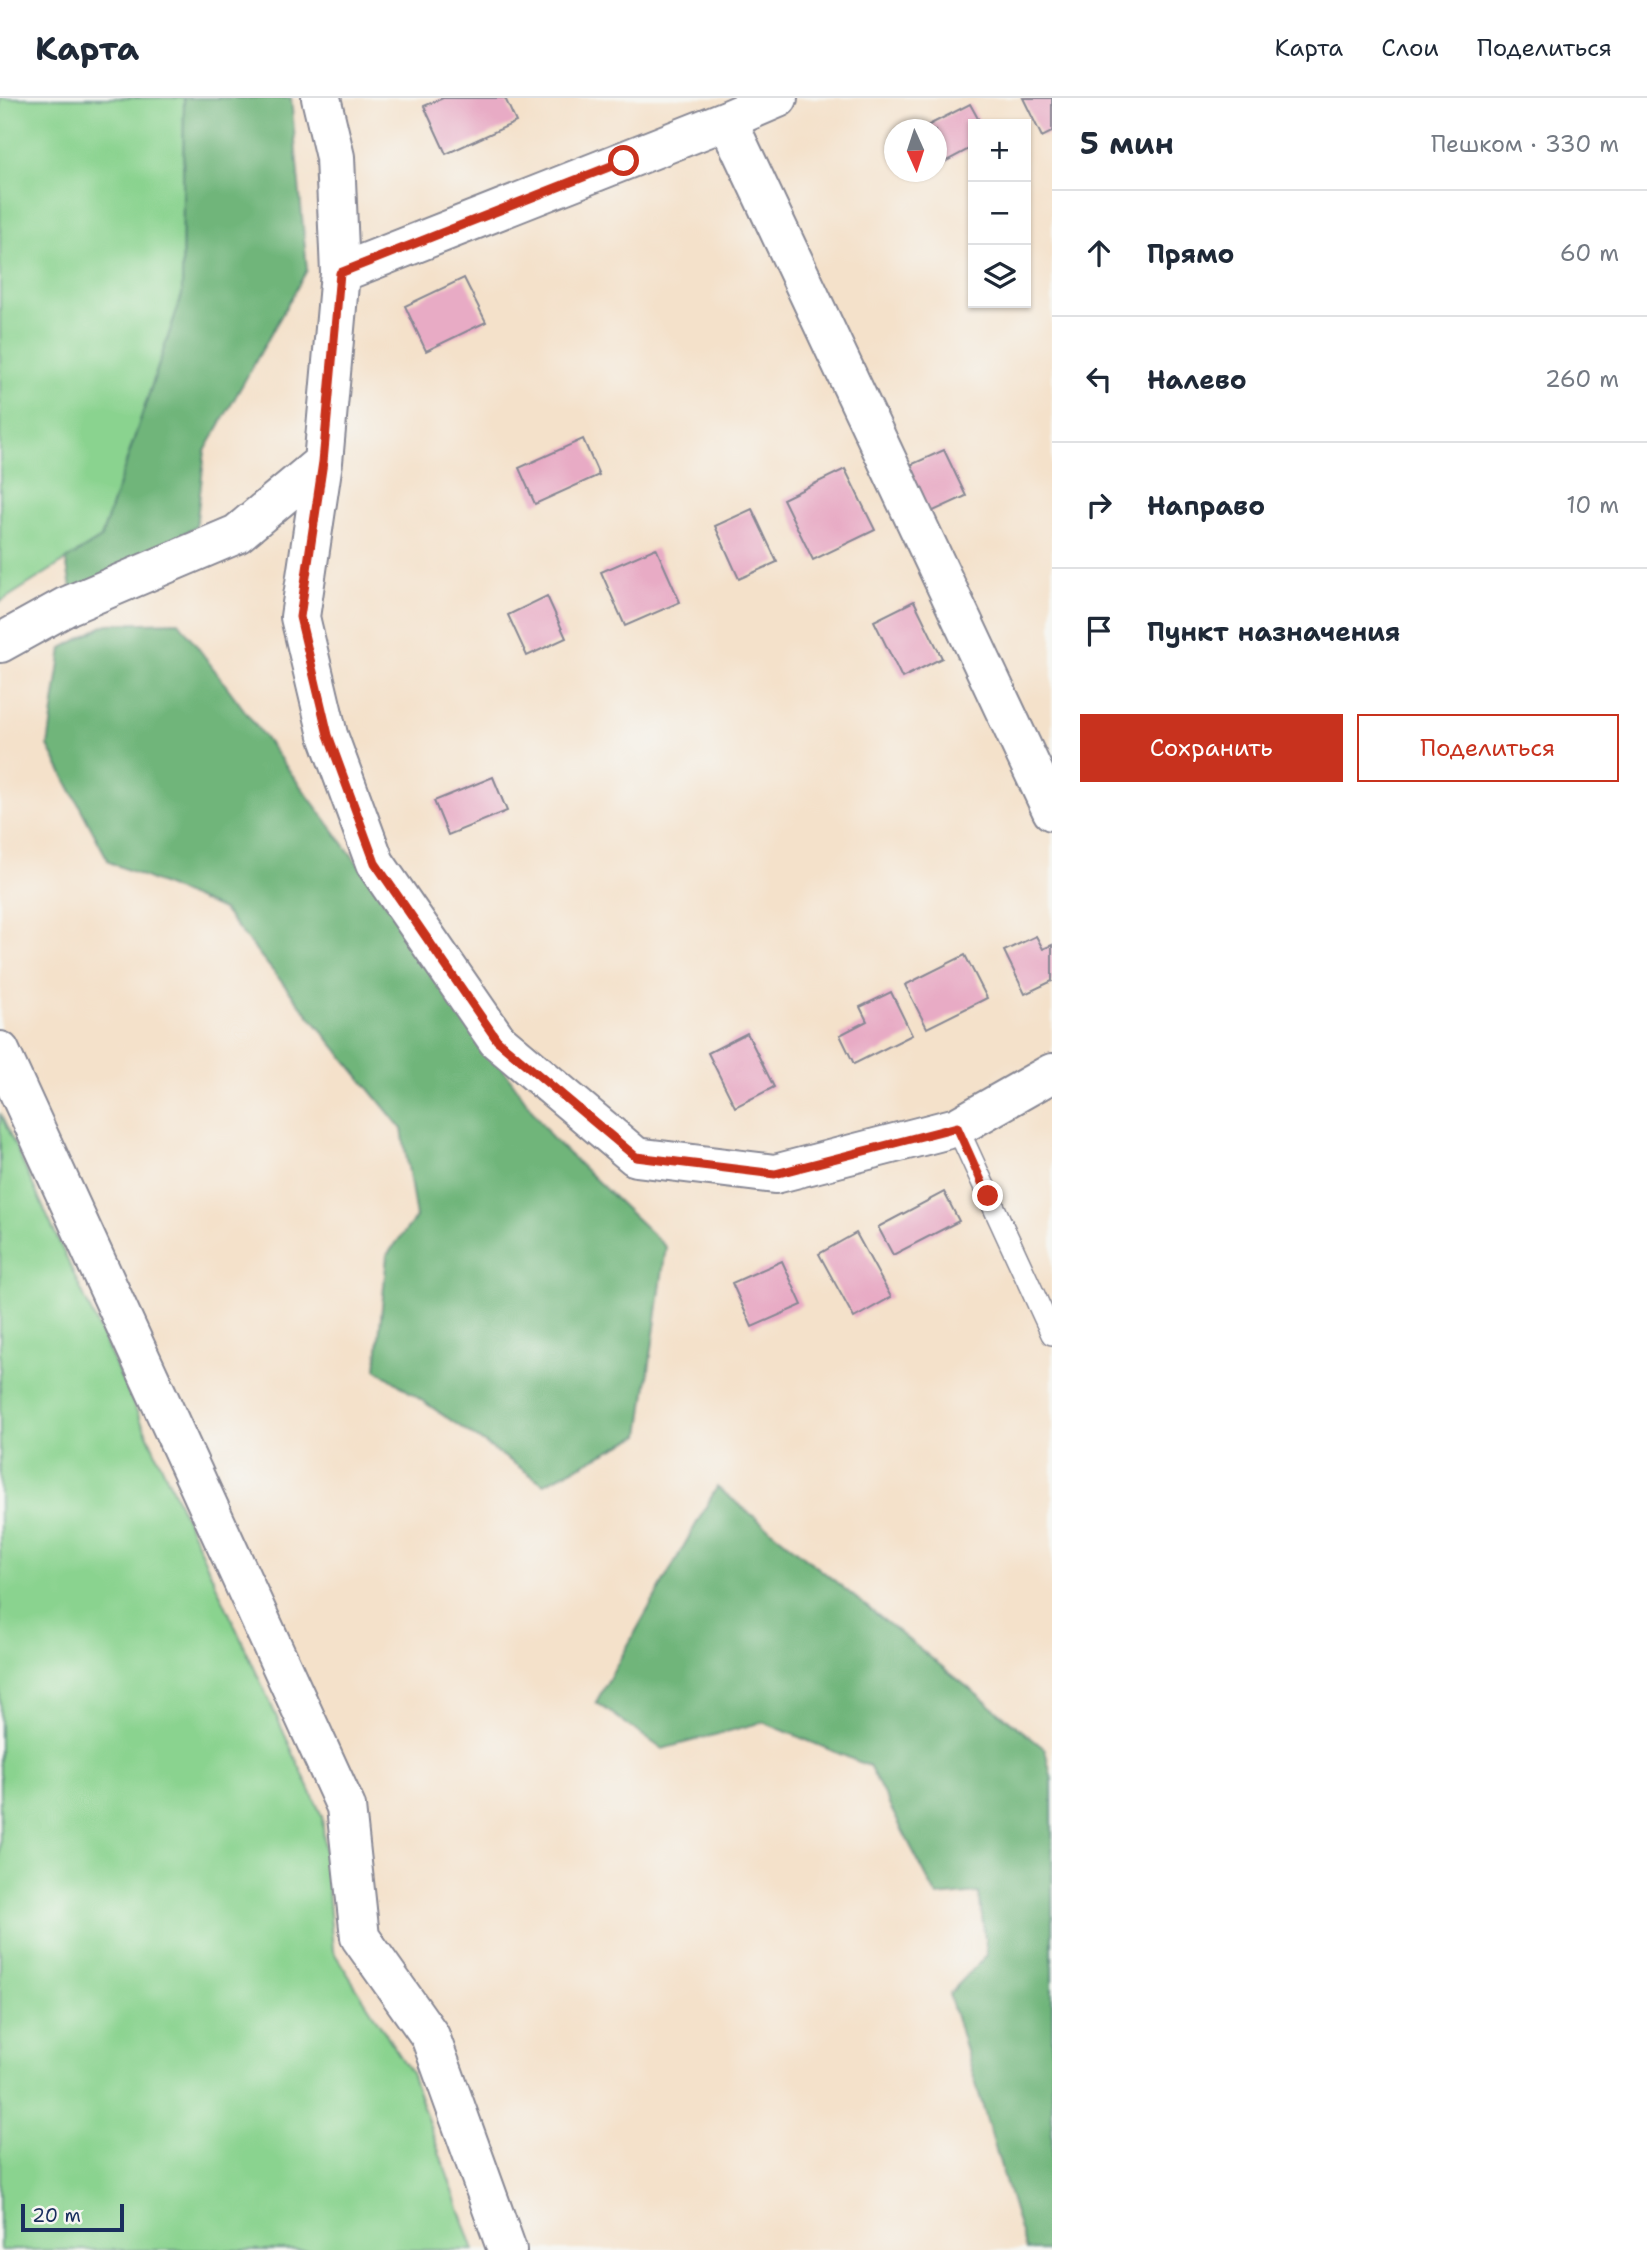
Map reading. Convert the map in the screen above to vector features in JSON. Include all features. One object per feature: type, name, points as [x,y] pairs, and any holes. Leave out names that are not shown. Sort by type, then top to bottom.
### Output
[{"type":"street","points":[[321,98],[335,157],[340,273],[323,462],[300,617],[328,735],[375,863],[497,1040],[636,1157],[775,1174],[957,1127],[1052,1073]]},
{"type":"street","points":[[340,273],[778,98]]},
{"type":"street","points":[[727,120],[1052,811]]},
{"type":"street","points":[[0,643],[67,606],[237,534],[323,462]]},
{"type":"street","points":[[0,1051],[346,1807],[360,1937],[430,2036],[507,2250]]},
{"type":"lane","points":[[957,1127],[1052,1334]]},
{"type":"green space","points":[[0,98],[184,98],[182,295],[101,538],[0,602]]},
{"type":"green space","points":[[184,98],[291,98],[307,270],[205,451],[196,527],[72,593],[66,560],[101,538],[182,295]]},
{"type":"green space","points":[[179,622],[359,865],[552,1138],[666,1247],[640,1435],[544,1484],[376,1369],[387,1255],[416,1217],[402,1129],[223,910],[109,862],[48,746],[62,648],[107,624]]},
{"type":"green space","points":[[0,1113],[322,1816],[333,1951],[411,2073],[474,2250],[0,2250]]},
{"type":"green space","points":[[717,1487],[1045,1749],[1052,1780],[1052,2250],[1026,2250],[949,1994],[987,1955],[979,1893],[937,1897],[869,1766],[763,1722],[662,1749],[596,1702]]},
{"type":"building","points":[[443,98],[505,98],[516,122],[446,154],[424,106]]},
{"type":"building","points":[[1023,98],[1052,98],[1052,132],[1042,137]]},
{"type":"building","points":[[970,104],[978,119],[968,119],[968,150],[947,161],[947,119],[941,119]]},
{"type":"building","points":[[464,278],[486,322],[426,351],[405,306]]},
{"type":"building","points":[[583,439],[599,475],[535,504],[519,468]]},
{"type":"building","points":[[944,450],[966,496],[929,513],[906,467]]},
{"type":"building","points":[[845,469],[875,530],[813,560],[783,499]]},
{"type":"building","points":[[752,509],[777,562],[739,579],[715,526]]},
{"type":"building","points":[[656,548],[680,602],[625,626],[601,572]]},
{"type":"building","points":[[547,596],[566,638],[527,656],[508,615]]},
{"type":"building","points":[[914,601],[942,658],[902,678],[874,621]]},
{"type":"building","points":[[493,777],[507,811],[448,835],[434,801]]},
{"type":"building","points":[[1036,936],[1043,949],[1052,945],[1052,981],[1025,994],[1004,951]]},
{"type":"building","points":[[965,955],[987,998],[927,1028],[905,985]]},
{"type":"building","points":[[891,992],[912,1035],[854,1064],[840,1035],[867,1021],[860,1007]]},
{"type":"building","points":[[747,1033],[774,1087],[735,1107],[708,1053]]},
{"type":"building","points":[[944,1192],[959,1221],[893,1255],[878,1227]]},
{"type":"building","points":[[856,1233],[891,1297],[854,1318],[819,1254]]},
{"type":"building","points":[[782,1261],[802,1305],[752,1327],[732,1283]]},
{"type":"route","points":[[624,161],[340,273],[323,462],[300,617],[328,735],[375,863],[497,1040],[636,1157],[775,1174],[957,1127],[988,1196]]}]
